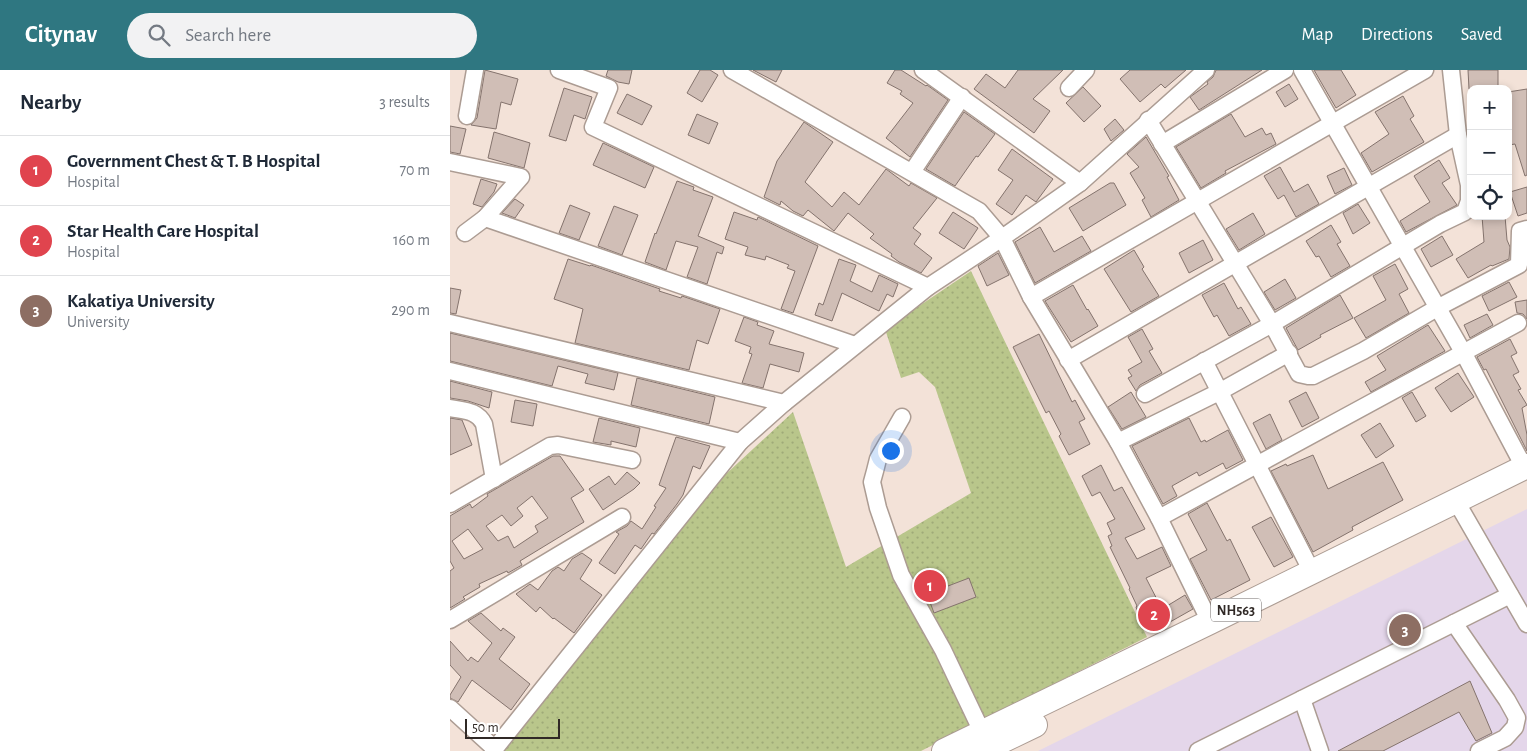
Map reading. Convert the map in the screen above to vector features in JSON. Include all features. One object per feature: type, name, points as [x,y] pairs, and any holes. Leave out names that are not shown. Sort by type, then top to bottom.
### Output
[{"type":"highway","name":"NH563","points":[[944,751],[982,741],[1459,507],[1526,471]]},
{"type":"highway","name":"NH563","points":[[982,741],[1210,622],[1312,572],[1459,507]]},
{"type":"street","points":[[467,116],[475,70]]},
{"type":"street","points":[[559,70],[608,88],[593,128],[928,287]]},
{"type":"street","points":[[732,70],[979,211],[1002,238],[1031,297],[1118,442],[1160,518],[1210,622]]},
{"type":"street","points":[[923,70],[1080,183]]},
{"type":"street","points":[[1069,88],[1086,70]]},
{"type":"street","points":[[450,708],[494,750],[740,442],[854,345],[928,287],[1080,183],[1148,120],[1206,70]]},
{"type":"street","points":[[1162,144],[1285,70]]},
{"type":"street","points":[[1302,70],[1463,352],[1526,471]]},
{"type":"street","points":[[1031,297],[1425,70]]},
{"type":"street","points":[[1144,394],[1272,324],[1402,246],[1465,212],[1469,200],[1469,185],[1458,135],[1451,70]]},
{"type":"street","points":[[912,172],[962,97]]},
{"type":"street","points":[[1148,120],[1272,324],[1300,374],[1313,376],[1363,351],[1437,308],[1520,265],[1520,231],[1527,229]]},
{"type":"street","points":[[1068,360],[1458,135]]},
{"type":"street","points":[[450,162],[521,177],[485,218],[465,233]]},
{"type":"street","points":[[485,218],[854,345]]},
{"type":"street","points":[[450,323],[784,403]]},
{"type":"street","points":[[1160,518],[1518,323]]},
{"type":"street","points":[[1118,442],[1219,392],[1289,353]]},
{"type":"street","points":[[1204,361],[1312,572]]},
{"type":"street","points":[[450,371],[740,442]]},
{"type":"street","points":[[450,408],[474,413],[481,418],[484,424],[494,479]]},
{"type":"street","points":[[902,417],[878,459],[875,470],[872,482],[878,508],[901,575],[943,650],[982,741]]},
{"type":"street","points":[[450,504],[550,446],[558,445],[632,460]]},
{"type":"street","points":[[1459,507],[1527,624]]},
{"type":"street","points":[[450,620],[622,517]]},
{"type":"street","points":[[1198,751],[1510,595]]},
{"type":"street","points":[[1454,623],[1507,700],[1517,718],[1515,727],[1505,738],[1480,751]]},
{"type":"street","points":[[1302,699],[1320,751]]},
{"type":"shaded area","points":[[1527,509],[1527,751],[1038,751]]},
{"type":"green space","points":[[971,271],[1147,637],[921,751],[502,751],[725,475],[793,412],[846,567],[971,493],[935,387],[919,372],[901,378],[885,329]]},
{"type":"building","points":[[485,70],[518,79],[511,105],[501,102],[496,129],[471,125],[477,118]]},
{"type":"building","points":[[608,70],[632,70],[629,84],[618,82],[606,76]]},
{"type":"building","points":[[700,70],[710,70],[718,75],[702,102],[687,93]]},
{"type":"building","points":[[753,70],[782,70],[776,82]]},
{"type":"building","points":[[895,70],[901,70],[948,100],[910,157],[886,138],[913,103],[900,94],[902,91],[887,83]]},
{"type":"building","points":[[1018,70],[1063,70],[1033,99],[1050,111],[1034,133],[974,89],[986,74],[1005,88]]},
{"type":"building","points":[[1130,70],[1186,70],[1165,88],[1161,84],[1140,102],[1120,79]]},
{"type":"building","points":[[1216,70],[1262,70],[1199,110],[1190,97],[1208,84],[1207,82],[1213,77]]},
{"type":"building","points":[[1314,70],[1341,70],[1356,95],[1336,108]]},
{"type":"building","points":[[1468,70],[1498,70],[1498,85],[1469,85]]},
{"type":"building","points":[[1289,84],[1298,99],[1285,107],[1276,92]]},
{"type":"building","points":[[1083,87],[1101,106],[1084,122],[1066,103]]},
{"type":"building","points":[[564,88],[592,97],[585,119],[574,115],[566,141],[549,136]]},
{"type":"building","points":[[1527,89],[1527,175],[1525,176],[1515,144],[1512,144],[1512,91]]},
{"type":"building","points":[[627,94],[652,106],[642,125],[617,113]]},
{"type":"building","points":[[1403,96],[1414,116],[1410,119],[1424,142],[1372,172],[1361,153],[1389,134],[1375,112]]},
{"type":"building","points":[[964,112],[995,134],[978,157],[976,156],[955,186],[926,169]]},
{"type":"building","points":[[697,114],[718,123],[709,144],[688,135]]},
{"type":"building","points":[[1231,114],[1245,137],[1262,128],[1266,135],[1271,133],[1276,144],[1225,171],[1226,173],[1201,188],[1176,147]]},
{"type":"building","points":[[1115,119],[1124,130],[1111,141],[1104,129]]},
{"type":"building","points":[[804,122],[833,142],[805,182],[832,207],[844,192],[859,205],[886,169],[909,186],[911,183],[937,198],[913,228],[921,234],[914,244],[932,258],[921,273],[891,256],[892,254],[870,238],[874,234],[848,213],[834,231],[808,210],[803,216],[793,211],[781,201],[780,205],[764,197],[777,161]]},
{"type":"building","points":[[450,126],[466,129],[460,154],[450,152]]},
{"type":"building","points":[[494,132],[530,143],[524,168],[488,158]]},
{"type":"building","points":[[1146,137],[1169,176],[1167,177],[1179,200],[1151,217],[1142,200],[1145,198],[1130,173],[1139,167],[1127,154]]},
{"type":"building","points":[[603,143],[654,167],[645,188],[593,165]]},
{"type":"building","points":[[1012,149],[1053,179],[1036,202],[1026,195],[1012,215],[996,204],[1013,180],[998,170]]},
{"type":"building","points":[[1439,160],[1450,178],[1442,183],[1457,205],[1406,232],[1400,221],[1430,202],[1414,176]]},
{"type":"building","points":[[1280,167],[1294,192],[1308,184],[1319,204],[1296,217],[1284,195],[1278,199],[1264,176]]},
{"type":"building","points":[[1344,168],[1352,185],[1335,194],[1327,176]]},
{"type":"building","points":[[481,179],[497,184],[494,192],[482,207],[473,204]]},
{"type":"building","points":[[677,181],[694,187],[693,190],[713,197],[698,236],[724,247],[722,254],[717,252],[707,284],[687,277],[698,247],[676,241],[666,270],[645,262]]},
{"type":"building","points":[[1110,183],[1114,183],[1126,205],[1083,231],[1069,208]]},
{"type":"building","points":[[1527,187],[1527,213],[1518,216],[1512,198],[1512,191]]},
{"type":"building","points":[[515,199],[524,205],[515,218],[502,213]]},
{"type":"building","points":[[1358,204],[1370,223],[1353,234],[1343,213]]},
{"type":"building","points":[[570,205],[590,213],[579,240],[559,233]]},
{"type":"building","points":[[614,206],[638,215],[622,255],[598,246]]},
{"type":"building","points":[[734,212],[757,220],[758,217],[818,246],[793,313],[781,309],[795,271],[787,268],[789,265],[766,256],[765,260],[745,255],[748,247],[725,239]]},
{"type":"building","points":[[953,212],[978,228],[964,249],[939,233]]},
{"type":"building","points":[[1253,213],[1265,234],[1239,250],[1226,229]]},
{"type":"building","points":[[1482,220],[1505,220],[1507,240],[1510,247],[1509,259],[1491,265],[1468,278],[1456,259],[1484,242]]},
{"type":"building","points":[[1331,225],[1341,242],[1337,244],[1350,266],[1331,277],[1319,256],[1316,257],[1306,241]]},
{"type":"building","points":[[1040,227],[1054,252],[1082,236],[1091,251],[1035,283],[1015,242]]},
{"type":"building","points":[[1442,236],[1453,255],[1431,267],[1421,249]]},
{"type":"building","points":[[1203,240],[1213,260],[1189,273],[1179,253]]},
{"type":"building","points":[[1134,250],[1144,267],[1142,269],[1159,296],[1131,312],[1104,269]]},
{"type":"building","points":[[998,253],[1009,275],[987,286],[978,266]]},
{"type":"building","points":[[568,259],[660,289],[659,291],[681,298],[682,296],[720,309],[708,344],[697,340],[689,370],[575,343],[583,309],[554,299]]},
{"type":"building","points":[[839,259],[856,265],[850,281],[872,292],[879,275],[898,284],[893,297],[887,294],[879,311],[842,293],[832,321],[815,315],[819,303],[823,305]]},
{"type":"building","points":[[1395,264],[1408,289],[1399,294],[1409,313],[1366,338],[1354,318],[1386,300],[1373,276]]},
{"type":"building","points":[[1285,279],[1296,298],[1275,310],[1264,292]]},
{"type":"building","points":[[1509,282],[1517,297],[1489,311],[1482,296]]},
{"type":"building","points":[[1224,283],[1238,309],[1241,307],[1251,324],[1229,336],[1217,315],[1214,317],[1202,295]]},
{"type":"building","points":[[1073,285],[1098,326],[1071,342],[1045,301]]},
{"type":"building","points":[[450,288],[461,290],[456,314],[450,313]]},
{"type":"building","points":[[1340,295],[1353,318],[1320,335],[1321,337],[1298,350],[1286,328]]},
{"type":"building","points":[[1527,300],[1527,319],[1523,314],[1517,313],[1515,302]]},
{"type":"building","points":[[1487,314],[1493,325],[1470,338],[1464,325]]},
{"type":"building","points":[[744,317],[758,322],[757,325],[774,331],[769,344],[804,353],[799,372],[770,364],[763,388],[742,383],[752,354],[749,353],[751,347],[735,341]]},
{"type":"building","points":[[1428,325],[1445,351],[1371,392],[1365,382],[1386,370],[1377,356]]},
{"type":"building","points":[[1142,329],[1153,349],[1149,351],[1162,373],[1140,385],[1136,391],[1128,378],[1132,376],[1128,370],[1142,362],[1128,337]]},
{"type":"building","points":[[450,333],[618,373],[614,390],[585,383],[588,374],[558,366],[552,386],[450,361]]},
{"type":"building","points":[[1039,334],[1072,402],[1075,400],[1085,419],[1079,422],[1090,444],[1069,455],[1059,436],[1061,434],[1049,411],[1046,413],[1013,347]]},
{"type":"building","points":[[1510,339],[1517,353],[1511,356],[1519,372],[1513,375],[1521,389],[1518,390],[1527,405],[1522,408],[1527,435],[1527,451],[1486,369],[1484,370],[1477,357]]},
{"type":"building","points":[[1458,373],[1474,397],[1451,412],[1435,388]]},
{"type":"building","points":[[637,378],[715,397],[709,424],[631,405]]},
{"type":"building","points":[[450,381],[492,392],[489,408],[468,401],[450,398]]},
{"type":"building","points":[[1131,392],[1146,417],[1122,429],[1108,407]]},
{"type":"building","points":[[1306,392],[1319,418],[1302,427],[1289,401]]},
{"type":"building","points":[[1412,392],[1426,416],[1416,422],[1402,398]]},
{"type":"building","points":[[515,400],[537,404],[533,426],[511,422]]},
{"type":"building","points":[[1270,414],[1282,440],[1266,449],[1253,423]]},
{"type":"building","points":[[450,418],[462,420],[472,445],[450,455]]},
{"type":"building","points":[[599,418],[640,428],[636,447],[611,441],[611,445],[593,442]]},
{"type":"building","points":[[1189,418],[1201,442],[1205,440],[1206,442],[1228,430],[1243,460],[1226,469],[1223,463],[1199,476],[1197,472],[1172,486],[1177,496],[1163,504],[1132,446]]},
{"type":"building","points":[[1380,423],[1394,446],[1376,458],[1361,435]]},
{"type":"building","points":[[676,437],[710,446],[700,469],[693,466],[683,495],[677,504],[641,549],[635,545],[615,574],[599,563],[619,534],[616,532],[627,526],[631,521],[642,529],[656,507],[654,506],[666,488],[659,485]]},
{"type":"building","points":[[1313,455],[1328,489],[1383,462],[1403,500],[1352,527],[1353,530],[1313,552],[1271,471]]},
{"type":"building","points":[[553,456],[560,456],[584,490],[571,498],[584,522],[520,561],[522,565],[508,573],[507,571],[479,584],[480,587],[463,597],[465,599],[450,608],[450,571],[454,568],[450,561],[450,516],[470,504],[472,508],[488,496],[487,494]],"holes":[[[532,496],[548,518],[535,526],[538,532],[514,548],[508,536],[498,541],[486,526],[502,515],[511,526],[523,516],[517,508]],[[468,529],[483,549],[464,559],[452,541]]]},
{"type":"building","points":[[1101,465],[1114,491],[1122,487],[1145,529],[1125,538],[1137,559],[1162,547],[1171,566],[1146,578],[1165,615],[1143,624],[1130,588],[1110,547],[1112,546],[1108,536],[1112,534],[1107,523],[1115,519],[1100,492],[1092,496],[1082,476]]},
{"type":"building","points":[[627,472],[640,483],[603,510],[589,489],[609,476],[615,485]]},
{"type":"building","points":[[1207,503],[1227,541],[1230,539],[1250,580],[1211,600],[1190,559],[1207,550],[1188,514]]},
{"type":"building","points":[[1271,517],[1293,557],[1274,567],[1252,527]]},
{"type":"building","points":[[582,553],[592,560],[580,579],[602,595],[574,633],[553,619],[540,607],[536,612],[516,594],[530,584],[538,590],[552,571],[558,567],[564,571],[572,559]]},
{"type":"building","points":[[969,578],[976,597],[934,613],[927,594]]},
{"type":"building","points":[[1185,595],[1193,609],[1170,622],[1162,609]]},
{"type":"building","points":[[481,613],[501,631],[503,628],[515,637],[499,659],[530,684],[511,710],[472,680],[458,702],[450,698],[461,677],[450,665],[450,641],[468,661],[471,657],[478,662],[492,643],[468,621]]},
{"type":"building","points":[[1470,681],[1492,733],[1476,741],[1459,712],[1383,751],[1338,751]]},
{"type":"place","name":"Government Chest & T. B Hospital","points":[[930,586]]},
{"type":"place","name":"Star Health Care Hospital","points":[[1154,615]]},
{"type":"place","name":"Kakatiya University","points":[[1405,630]]}]
